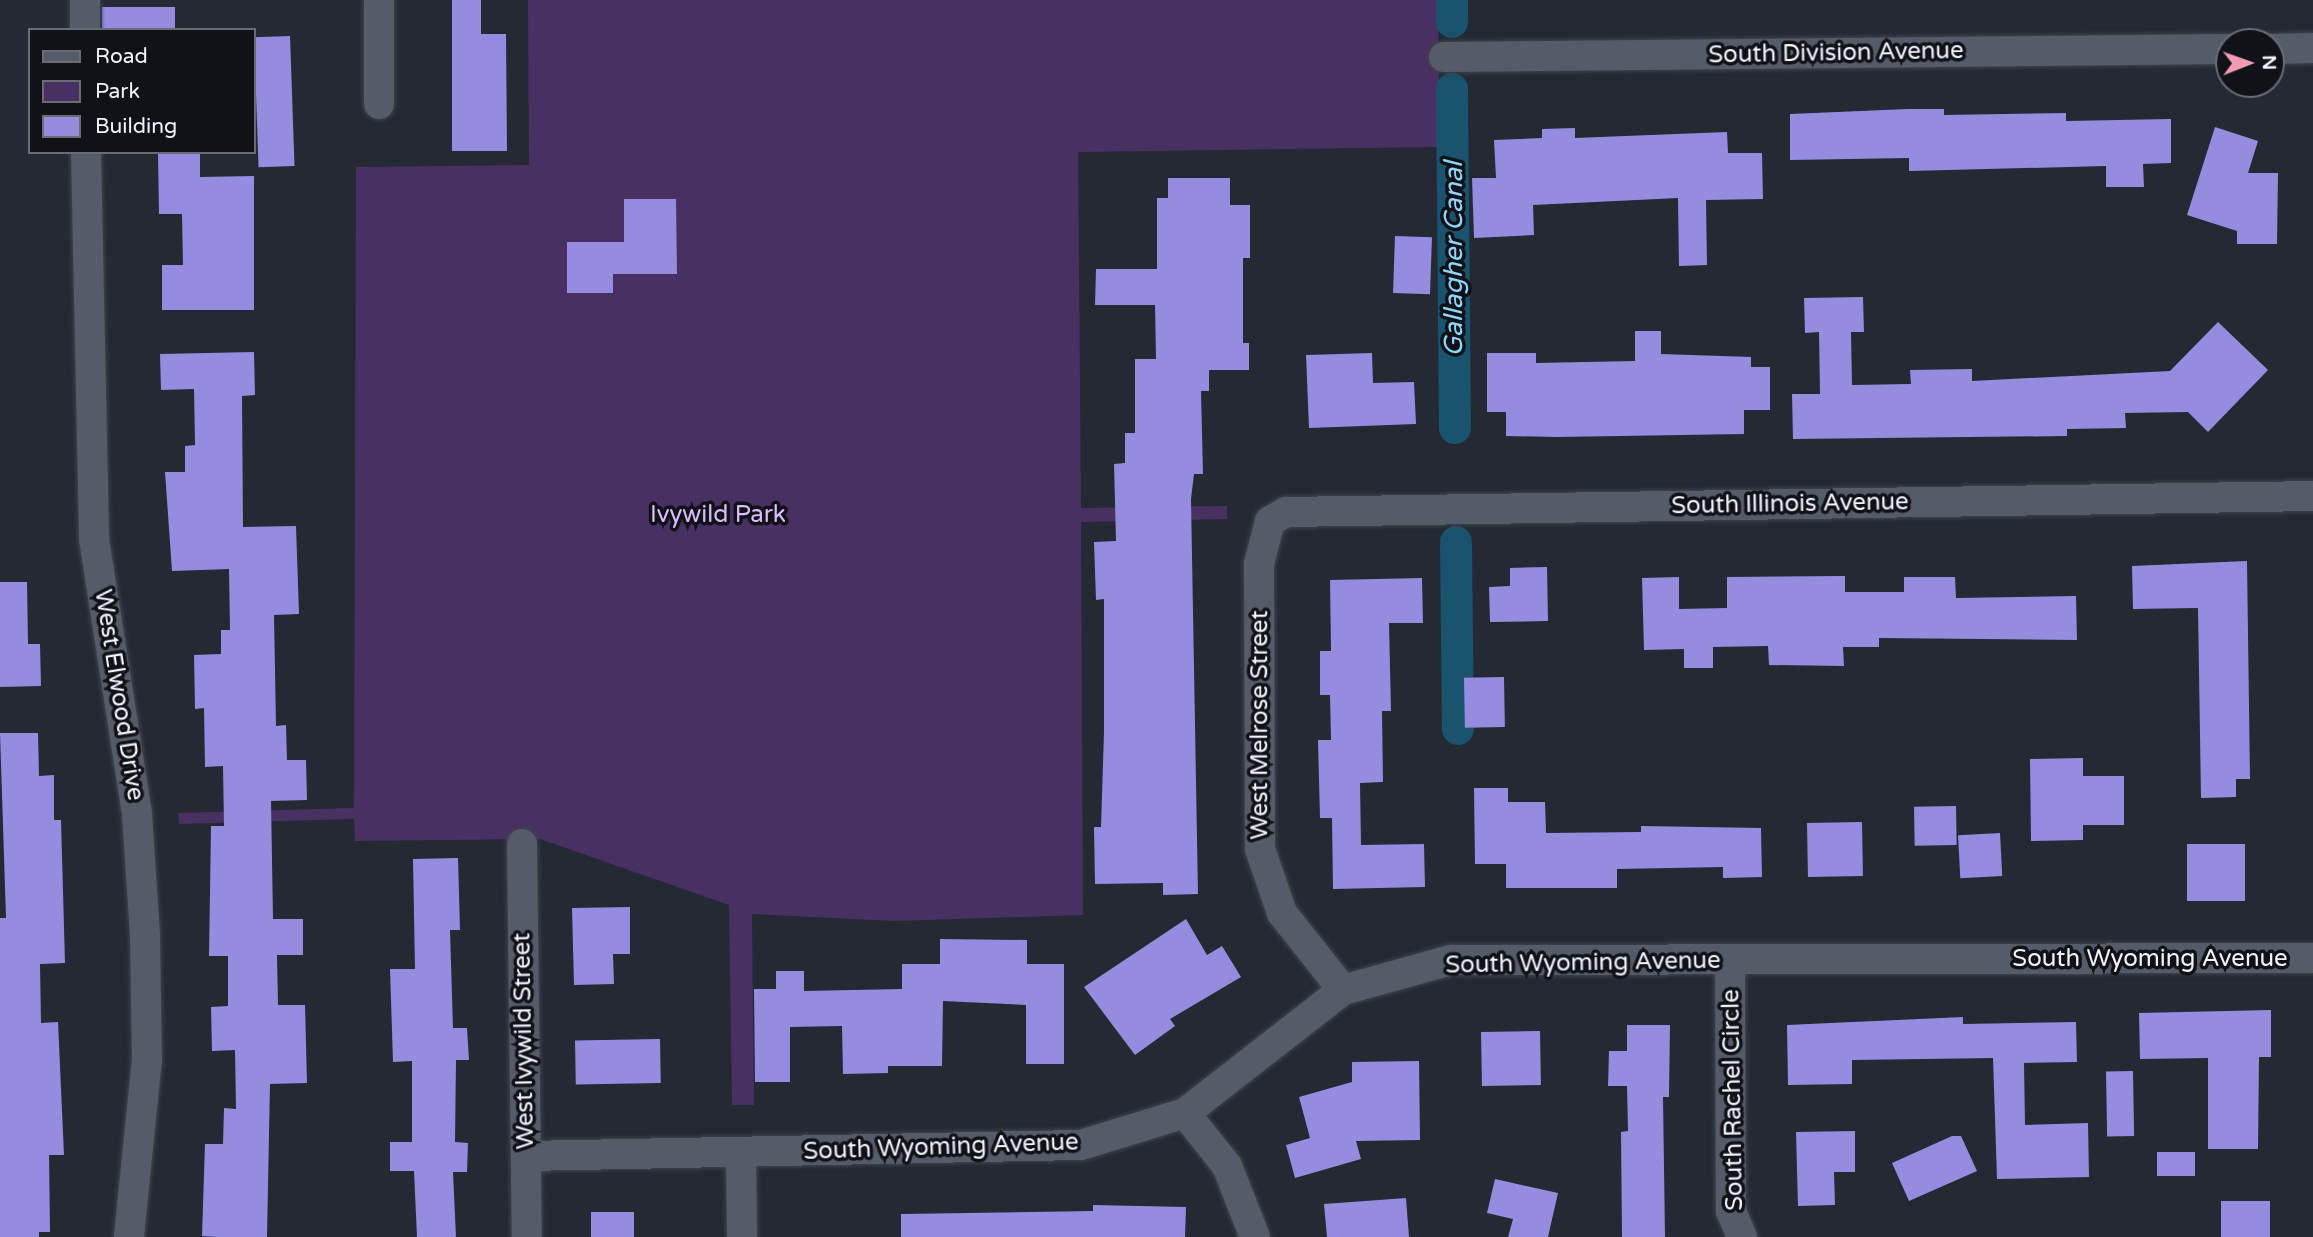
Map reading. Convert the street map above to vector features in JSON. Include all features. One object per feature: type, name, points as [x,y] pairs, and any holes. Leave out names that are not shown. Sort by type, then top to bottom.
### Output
[{"type":"street","points":[[85,0],[85,28]]},
{"type":"street","points":[[379,0],[379,104]]},
{"type":"street","points":[[2285,49],[2313,48]]},
{"type":"street","name":"South Division Avenue","points":[[1444,57],[2215,49]]},
{"type":"street","name":"West Elwood Drive","points":[[86,154],[94,539],[137,814],[145,936],[148,1059],[129,1237]]},
{"type":"street","name":"South Illinois Avenue","points":[[1270,521],[1286,512],[2313,496]]},
{"type":"street","name":"West Melrose Street","points":[[1270,521],[1259,564],[1260,849],[1282,913],[1343,990]]},
{"type":"street","name":"West Ivywild Street","points":[[522,844],[527,1237]]},
{"type":"street","name":"South Wyoming Avenue","points":[[526,1156],[1081,1145],[1185,1113],[1343,990],[1451,960],[1730,962],[2313,958]]},
{"type":"street","name":"South Rachel Circle","points":[[1730,962],[1731,1211],[1742,1237]]},
{"type":"street","points":[[1185,1113],[1227,1166],[1255,1237]]},
{"type":"street","points":[[741,1153],[742,1237]]},
{"type":"green space","name":"Ivywild Park","points":[[528,0],[1438,0],[1440,147],[1078,152],[1081,508],[1227,506],[1227,519],[1081,522],[1083,915],[894,921],[752,914],[754,1105],[732,1105],[729,905],[540,839],[355,841],[354,819],[179,824],[178,813],[354,808],[356,167],[529,165]]},
{"type":"building","points":[[452,0],[481,0],[481,34],[506,34],[507,151],[452,151]]},
{"type":"building","points":[[102,7],[175,7],[175,28],[102,28]]},
{"type":"building","points":[[290,36],[295,166],[259,167],[256,37]]},
{"type":"building","points":[[1944,109],[1944,115],[2066,113],[2066,121],[2171,119],[2171,163],[2143,164],[2144,187],[2106,187],[2106,166],[1909,171],[1909,158],[1790,160],[1790,114]]},
{"type":"building","points":[[2215,127],[2258,141],[2248,173],[2278,173],[2277,244],[2237,244],[2237,231],[2187,215]]},
{"type":"building","points":[[1575,128],[1575,138],[1727,132],[1728,153],[1762,153],[1763,199],[1706,200],[1707,265],[1679,266],[1678,198],[1533,205],[1534,235],[1474,238],[1472,178],[1496,178],[1494,140],[1542,138],[1542,129]]},
{"type":"building","points":[[158,154],[200,154],[200,177],[254,176],[254,310],[162,310],[162,265],[183,265],[182,214],[159,214]]},
{"type":"building","points":[[1168,178],[1230,178],[1230,205],[1250,205],[1250,258],[1243,258],[1243,343],[1249,343],[1249,370],[1209,370],[1209,391],[1201,391],[1203,474],[1194,474],[1191,499],[1198,894],[1163,895],[1163,883],[1095,884],[1094,827],[1101,827],[1104,732],[1104,599],[1096,600],[1094,542],[1116,541],[1114,464],[1125,463],[1125,433],[1135,433],[1135,359],[1156,359],[1155,305],[1095,305],[1096,269],[1157,269],[1157,198],[1168,198]]},
{"type":"building","points":[[624,199],[676,199],[677,274],[613,274],[613,293],[567,293],[567,242],[624,242]]},
{"type":"building","points":[[1395,236],[1432,237],[1430,294],[1393,293]]},
{"type":"building","points":[[1863,297],[1864,332],[1851,332],[1852,385],[1911,384],[1910,370],[1972,369],[1972,381],[2170,371],[2218,322],[2268,370],[2208,432],[2188,412],[2125,413],[2126,428],[2067,429],[2067,436],[1793,439],[1792,394],[1820,394],[1819,332],[1805,333],[1804,298]]},
{"type":"building","points":[[1635,331],[1661,331],[1661,354],[1751,357],[1751,367],[1770,367],[1770,410],[1744,410],[1744,434],[1557,437],[1506,436],[1506,412],[1487,412],[1487,353],[1536,353],[1536,363],[1635,361]]},
{"type":"building","points":[[254,352],[255,395],[242,396],[243,527],[296,526],[299,614],[274,615],[276,726],[286,725],[287,760],[306,760],[307,800],[271,801],[273,919],[303,919],[303,955],[277,955],[278,1005],[305,1005],[307,1083],[270,1084],[267,1237],[217,1237],[202,1236],[205,1144],[223,1144],[224,1108],[236,1109],[235,1050],[212,1051],[211,1007],[228,1006],[228,956],[209,956],[211,826],[224,826],[223,766],[205,767],[204,708],[195,709],[194,655],[221,654],[221,630],[230,630],[229,569],[172,571],[165,472],[185,472],[185,446],[195,445],[194,389],[161,390],[160,354]]},
{"type":"building","points":[[1372,353],[1373,383],[1414,382],[1416,424],[1309,428],[1306,355]]},
{"type":"building","points":[[2247,561],[2250,779],[2236,779],[2236,797],[2201,798],[2198,608],[2133,609],[2132,566]]},
{"type":"building","points":[[1547,567],[1548,621],[1490,622],[1489,587],[1510,586],[1510,568]]},
{"type":"building","points":[[1845,576],[1845,592],[1904,592],[1904,577],[1955,577],[1956,598],[2076,596],[2077,640],[1879,638],[1879,647],[1843,647],[1844,666],[1769,665],[1768,646],[1713,647],[1713,668],[1684,668],[1684,649],[1644,650],[1642,578],[1679,577],[1679,609],[1727,608],[1727,577]]},
{"type":"building","points":[[1422,578],[1423,623],[1389,623],[1391,711],[1382,711],[1383,782],[1360,783],[1361,845],[1424,844],[1425,887],[1333,889],[1332,818],[1320,818],[1318,740],[1331,740],[1330,695],[1320,695],[1320,651],[1331,651],[1330,580]]},
{"type":"building","points":[[0,582],[27,582],[28,644],[40,644],[41,686],[0,687]]},
{"type":"building","points":[[1504,677],[1505,727],[1465,728],[1464,678]]},
{"type":"building","points":[[0,733],[38,733],[39,776],[54,775],[54,820],[61,820],[65,963],[40,964],[41,1023],[58,1022],[64,1155],[49,1155],[50,1232],[39,1232],[39,1237],[0,1237],[0,918],[6,918]]},
{"type":"building","points":[[2083,758],[2083,776],[2124,776],[2124,825],[2083,825],[2083,840],[2031,841],[2030,759]]},
{"type":"building","points":[[1474,788],[1508,788],[1508,802],[1545,802],[1546,833],[1641,832],[1641,826],[1761,828],[1762,877],[1723,878],[1723,867],[1617,869],[1617,888],[1506,888],[1506,864],[1475,864]]},
{"type":"building","points":[[1956,806],[1957,845],[1915,846],[1914,807]]},
{"type":"building","points":[[1862,822],[1863,876],[1808,877],[1807,823]]},
{"type":"building","points":[[2000,833],[2002,876],[1960,878],[1958,835]]},
{"type":"building","points":[[2187,844],[2245,844],[2245,901],[2187,901]]},
{"type":"building","points":[[458,858],[460,930],[450,930],[453,1028],[467,1028],[469,1060],[456,1060],[455,1142],[468,1143],[467,1172],[453,1172],[456,1237],[417,1237],[414,1171],[390,1171],[390,1142],[412,1142],[412,1061],[393,1062],[390,969],[415,969],[413,859]]},
{"type":"building","points":[[630,907],[630,954],[613,954],[614,984],[574,985],[572,908]]},
{"type":"building","points":[[1186,919],[1207,955],[1222,946],[1241,977],[1170,1019],[1175,1026],[1135,1055],[1084,987]]},
{"type":"building","points":[[940,939],[1027,940],[1027,964],[1064,964],[1064,1064],[1026,1064],[1026,1005],[943,1001],[942,1066],[888,1066],[888,1073],[843,1074],[842,1026],[790,1027],[790,1082],[755,1082],[754,989],[776,989],[776,971],[804,971],[804,991],[902,989],[902,964],[940,964]]},
{"type":"building","points":[[2271,1010],[2271,1057],[2259,1057],[2258,1149],[2208,1149],[2208,1058],[2140,1059],[2139,1013]]},
{"type":"building","points":[[1963,1017],[1963,1024],[2076,1022],[2077,1062],[2024,1063],[2025,1125],[2088,1123],[2089,1177],[1997,1179],[1993,1058],[1852,1060],[1852,1084],[1788,1085],[1787,1025]]},
{"type":"building","points":[[1627,1025],[1670,1025],[1669,1097],[1663,1097],[1665,1237],[1622,1237],[1621,1132],[1628,1131],[1627,1086],[1608,1086],[1609,1051],[1627,1051]]},
{"type":"building","points":[[1540,1031],[1541,1085],[1482,1086],[1481,1032]]},
{"type":"building","points":[[660,1039],[661,1083],[576,1084],[575,1040]]},
{"type":"building","points":[[1419,1061],[1420,1140],[1356,1141],[1361,1159],[1295,1178],[1286,1145],[1310,1138],[1299,1097],[1352,1082],[1352,1062]]},
{"type":"building","points":[[2106,1071],[2133,1071],[2134,1136],[2107,1136]]},
{"type":"building","points":[[1855,1131],[1855,1172],[1834,1172],[1835,1205],[1798,1206],[1796,1132]]},
{"type":"building","points":[[1952,1136],[1961,1136],[1977,1171],[1909,1201],[1892,1163]]},
{"type":"building","points":[[2157,1152],[2195,1152],[2195,1176],[2157,1176]]},
{"type":"building","points":[[1495,1179],[1558,1193],[1548,1237],[1508,1237],[1513,1219],[1487,1213]]},
{"type":"building","points":[[1406,1198],[1409,1237],[1327,1237],[1324,1204]]},
{"type":"building","points":[[2221,1201],[2270,1201],[2270,1237],[2221,1237]]},
{"type":"building","points":[[1093,1205],[1186,1207],[1185,1237],[901,1237],[901,1214],[1093,1211]]},
{"type":"building","points":[[591,1212],[634,1212],[634,1237],[591,1237]]},
{"type":"waterway","name":"Gallagher Canal","points":[[1452,0],[1452,22]]},
{"type":"waterway","name":"Gallagher Canal","points":[[1452,89],[1455,428]]},
{"type":"waterway","name":"Gallagher Canal","points":[[1456,542],[1458,729]]}]
